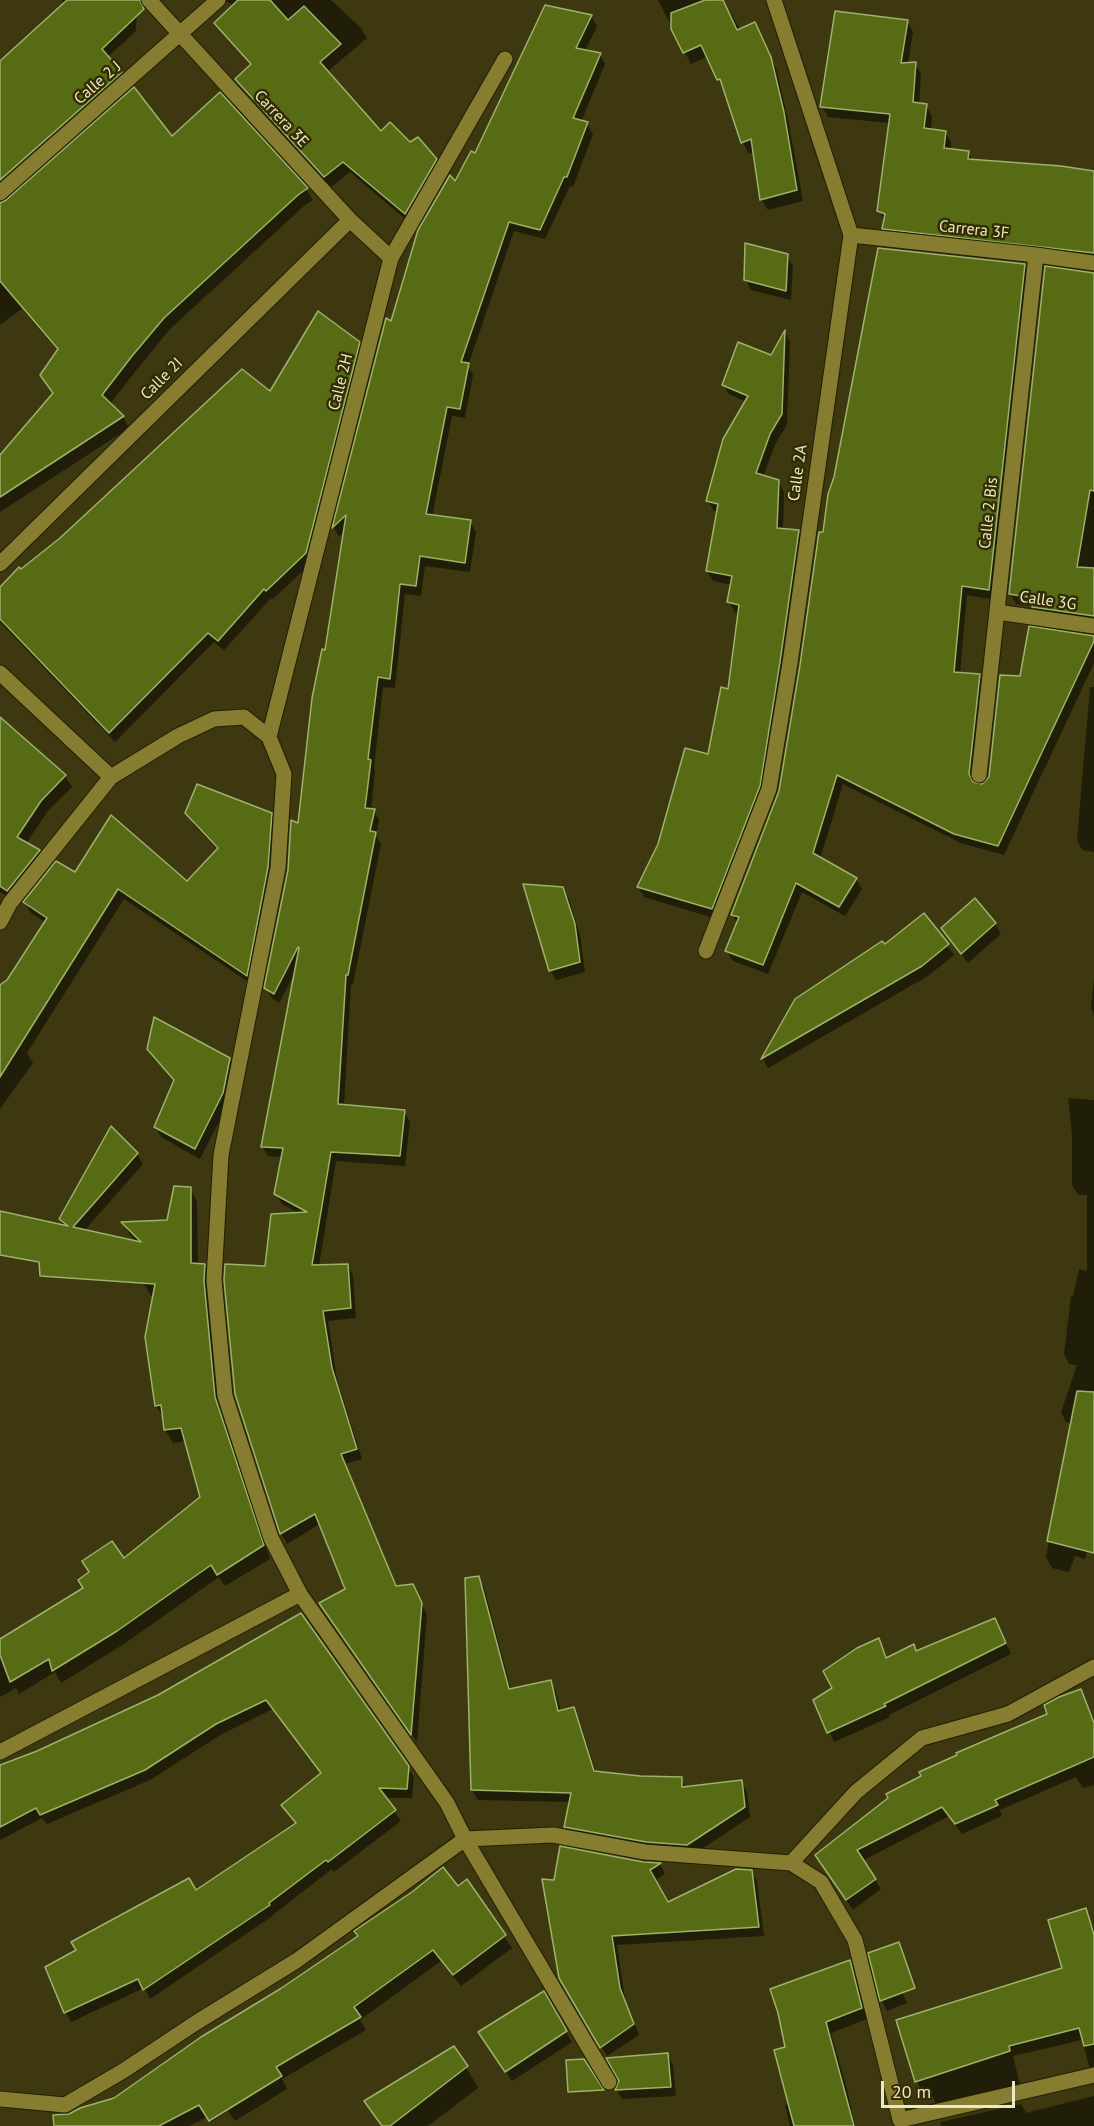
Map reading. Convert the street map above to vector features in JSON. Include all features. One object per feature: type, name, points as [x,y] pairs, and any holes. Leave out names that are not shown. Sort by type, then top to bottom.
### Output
[{"type":"street","name":"Carrera 3E","points":[[149,0],[350,220],[391,258]]},
{"type":"street","name":"Calle 2 J","points":[[0,193],[219,0]]},
{"type":"street","name":"Calle 2A","points":[[706,951],[769,789],[790,663],[851,236],[774,0]]},
{"type":"street","name":"Calle 2H","points":[[269,737],[391,258],[505,59]]},
{"type":"street","name":"Calle 2I","points":[[0,564],[350,220]]},
{"type":"street","name":"Carrera 3F","points":[[851,236],[1094,263]]},
{"type":"street","name":"Calle 2 Bis","points":[[978,776],[1036,255]]},
{"type":"street","name":"Calle 3G","points":[[997,612],[1094,626]]},
{"type":"street","points":[[0,673],[111,777]]},
{"type":"street","points":[[0,922],[10,903],[111,777],[178,736],[214,719],[244,717],[269,737],[284,774],[278,868],[221,1155],[213,1280],[225,1396],[271,1538],[300,1594],[447,1803],[465,1839],[609,2082]]},
{"type":"street","points":[[0,1752],[300,1594]]},
{"type":"street","points":[[790,1863],[856,1792],[922,1738],[1008,1714],[1094,1666]]},
{"type":"street","points":[[0,2099],[65,2105],[123,2072],[197,2022],[296,1961],[465,1839],[553,1835],[645,1852],[790,1863],[821,1882],[855,1940],[900,2120],[1094,2075]]},
{"type":"building","points":[[67,0],[140,0],[144,9],[102,49],[122,72],[0,180],[0,61]]},
{"type":"building","points":[[238,0],[270,0],[288,20],[304,6],[341,44],[320,62],[381,131],[390,122],[410,142],[418,137],[437,159],[405,214],[343,162],[324,177],[235,79],[251,64],[214,23]]},
{"type":"building","points":[[705,0],[723,0],[737,30],[755,22],[771,57],[784,112],[797,190],[760,200],[751,139],[741,143],[720,79],[717,80],[701,45],[683,53],[671,29],[671,13]]},
{"type":"building","points":[[545,5],[592,15],[576,48],[601,53],[573,118],[588,122],[567,177],[564,177],[540,230],[509,222],[461,362],[469,363],[460,409],[447,407],[426,514],[471,520],[465,563],[420,556],[416,586],[400,584],[390,679],[378,677],[368,759],[371,760],[365,808],[375,809],[370,831],[376,832],[348,975],[346,975],[338,1104],[405,1110],[400,1156],[331,1152],[312,1265],[348,1264],[351,1308],[323,1311],[332,1368],[357,1449],[341,1454],[396,1586],[413,1584],[422,1603],[411,1735],[319,1603],[345,1589],[315,1514],[280,1534],[235,1394],[224,1280],[225,1264],[265,1266],[271,1214],[307,1212],[274,1194],[283,1148],[261,1147],[298,947],[274,994],[264,988],[288,870],[291,820],[298,823],[312,698],[322,649],[325,650],[346,515],[332,528],[386,318],[391,321],[418,230],[450,175],[455,181],[471,151],[475,153]]},
{"type":"building","points":[[835,11],[908,20],[901,63],[916,62],[913,102],[927,104],[924,128],[946,131],[944,148],[969,151],[968,159],[1061,166],[1094,171],[1094,253],[882,229],[885,214],[877,211],[890,114],[820,107]]},
{"type":"building","points":[[134,87],[172,136],[220,92],[308,188],[164,318],[132,356],[102,395],[124,416],[0,497],[0,455],[53,393],[40,375],[58,349],[0,281],[0,203]]},
{"type":"building","points":[[745,243],[788,254],[786,291],[744,280]]},
{"type":"building","points":[[878,248],[1025,264],[989,590],[962,586],[954,672],[980,674],[969,774],[973,782],[982,784],[989,777],[1000,675],[1020,676],[1029,626],[1094,636],[1094,641],[998,846],[954,834],[837,775],[813,853],[857,878],[839,907],[796,883],[763,965],[725,951],[739,917],[731,915],[779,791],[819,532],[823,532],[828,494],[834,477]]},
{"type":"building","points":[[1045,266],[1094,273],[1094,491],[1090,490],[1077,567],[1094,568],[1094,616],[1032,607],[1033,598],[1009,594]]},
{"type":"building","points":[[318,311],[360,342],[306,553],[266,591],[264,589],[218,641],[208,633],[109,733],[0,619],[0,587],[19,567],[21,569],[60,538],[242,369],[270,391]]},
{"type":"building","points":[[785,330],[782,414],[770,434],[756,473],[779,480],[777,528],[799,530],[760,786],[712,909],[637,887],[658,844],[685,748],[708,754],[721,687],[728,689],[739,605],[727,602],[732,576],[706,571],[718,504],[706,501],[723,439],[748,396],[722,385],[738,342],[771,355]]},
{"type":"building","points":[[0,717],[66,775],[41,801],[17,837],[40,850],[7,891],[0,886]]},
{"type":"building","points":[[197,784],[272,813],[268,867],[247,976],[118,889],[0,1077],[0,985],[7,980],[47,918],[23,902],[56,861],[75,872],[111,815],[187,881],[218,848],[185,813]]},
{"type":"building","points":[[523,884],[563,887],[575,924],[580,962],[549,971]]},
{"type":"building","points":[[975,898],[996,923],[961,954],[941,928]]},
{"type":"building","points":[[924,913],[949,944],[922,966],[761,1059],[795,999],[882,941],[885,944]]},
{"type":"building","points":[[154,1017],[230,1058],[223,1093],[195,1149],[154,1127],[174,1080],[147,1049]]},
{"type":"building","points":[[111,1126],[138,1153],[73,1227],[141,1242],[121,1222],[167,1220],[174,1186],[191,1187],[191,1263],[205,1264],[204,1281],[215,1397],[264,1545],[217,1575],[211,1565],[117,1631],[52,1671],[49,1659],[10,1682],[0,1655],[0,1639],[83,1588],[78,1580],[89,1572],[82,1561],[112,1541],[124,1558],[200,1497],[181,1428],[164,1430],[161,1405],[155,1406],[145,1337],[155,1284],[40,1276],[39,1262],[0,1255],[0,1211],[68,1226],[59,1219]]},
{"type":"building","points":[[1077,1391],[1094,1392],[1094,1553],[1047,1541]]},
{"type":"building","points":[[479,1576],[509,1689],[551,1680],[558,1711],[574,1707],[594,1771],[640,1776],[682,1777],[682,1787],[742,1780],[745,1807],[687,1845],[646,1842],[564,1827],[571,1793],[471,1790],[465,1578]]},
{"type":"building","points":[[301,1613],[409,1766],[407,1789],[379,1788],[396,1810],[328,1862],[326,1860],[269,1903],[270,1905],[143,1990],[138,1979],[64,2013],[45,1967],[76,1950],[71,1942],[189,1878],[196,1890],[296,1823],[281,1805],[321,1773],[266,1700],[216,1724],[145,1770],[40,1815],[36,1808],[0,1827],[0,1765],[37,1751],[158,1695]]},
{"type":"building","points":[[995,1618],[1006,1643],[884,1704],[886,1706],[827,1733],[813,1700],[832,1688],[823,1671],[857,1648],[879,1638],[886,1658],[914,1644],[916,1651]]},
{"type":"building","points":[[1081,1689],[1094,1723],[1094,1757],[995,1800],[998,1805],[955,1824],[942,1807],[857,1850],[876,1879],[846,1900],[815,1855],[888,1798],[886,1794],[921,1776],[919,1772],[957,1755],[956,1753],[1047,1714],[1044,1705]]},
{"type":"building","points":[[560,1846],[643,1862],[661,1863],[650,1870],[668,1902],[736,1869],[752,1870],[759,1927],[612,1936],[620,1988],[634,2024],[600,2048],[559,1978],[542,1879],[554,1880]]},
{"type":"building","points":[[443,1867],[458,1886],[467,1879],[506,1935],[453,1975],[433,1950],[354,2007],[361,2017],[276,2067],[282,2076],[209,2121],[199,2105],[159,2126],[54,2126],[53,2115],[69,2114],[80,2108],[114,2098],[201,2037],[280,1989],[358,1936],[354,1931],[412,1892]]},
{"type":"building","points":[[1086,1908],[1094,1935],[1094,2044],[1084,2046],[1079,2028],[1009,2046],[1010,2051],[915,2082],[896,2020],[1062,1968],[1048,1920]]},
{"type":"building","points":[[899,1942],[915,1988],[880,2001],[868,1953]]},
{"type":"building","points":[[850,1960],[862,2008],[826,2022],[854,2126],[794,2126],[774,2050],[785,2047],[770,1989]]},
{"type":"building","points":[[544,1991],[567,2031],[505,2072],[478,2032]]},
{"type":"building","points":[[454,2046],[468,2066],[390,2126],[382,2126],[364,2101]]},
{"type":"building","points":[[668,2053],[671,2087],[615,2090],[619,2081],[606,2058]]},
{"type":"building","points":[[584,2059],[604,2090],[568,2092],[566,2060]]}]
